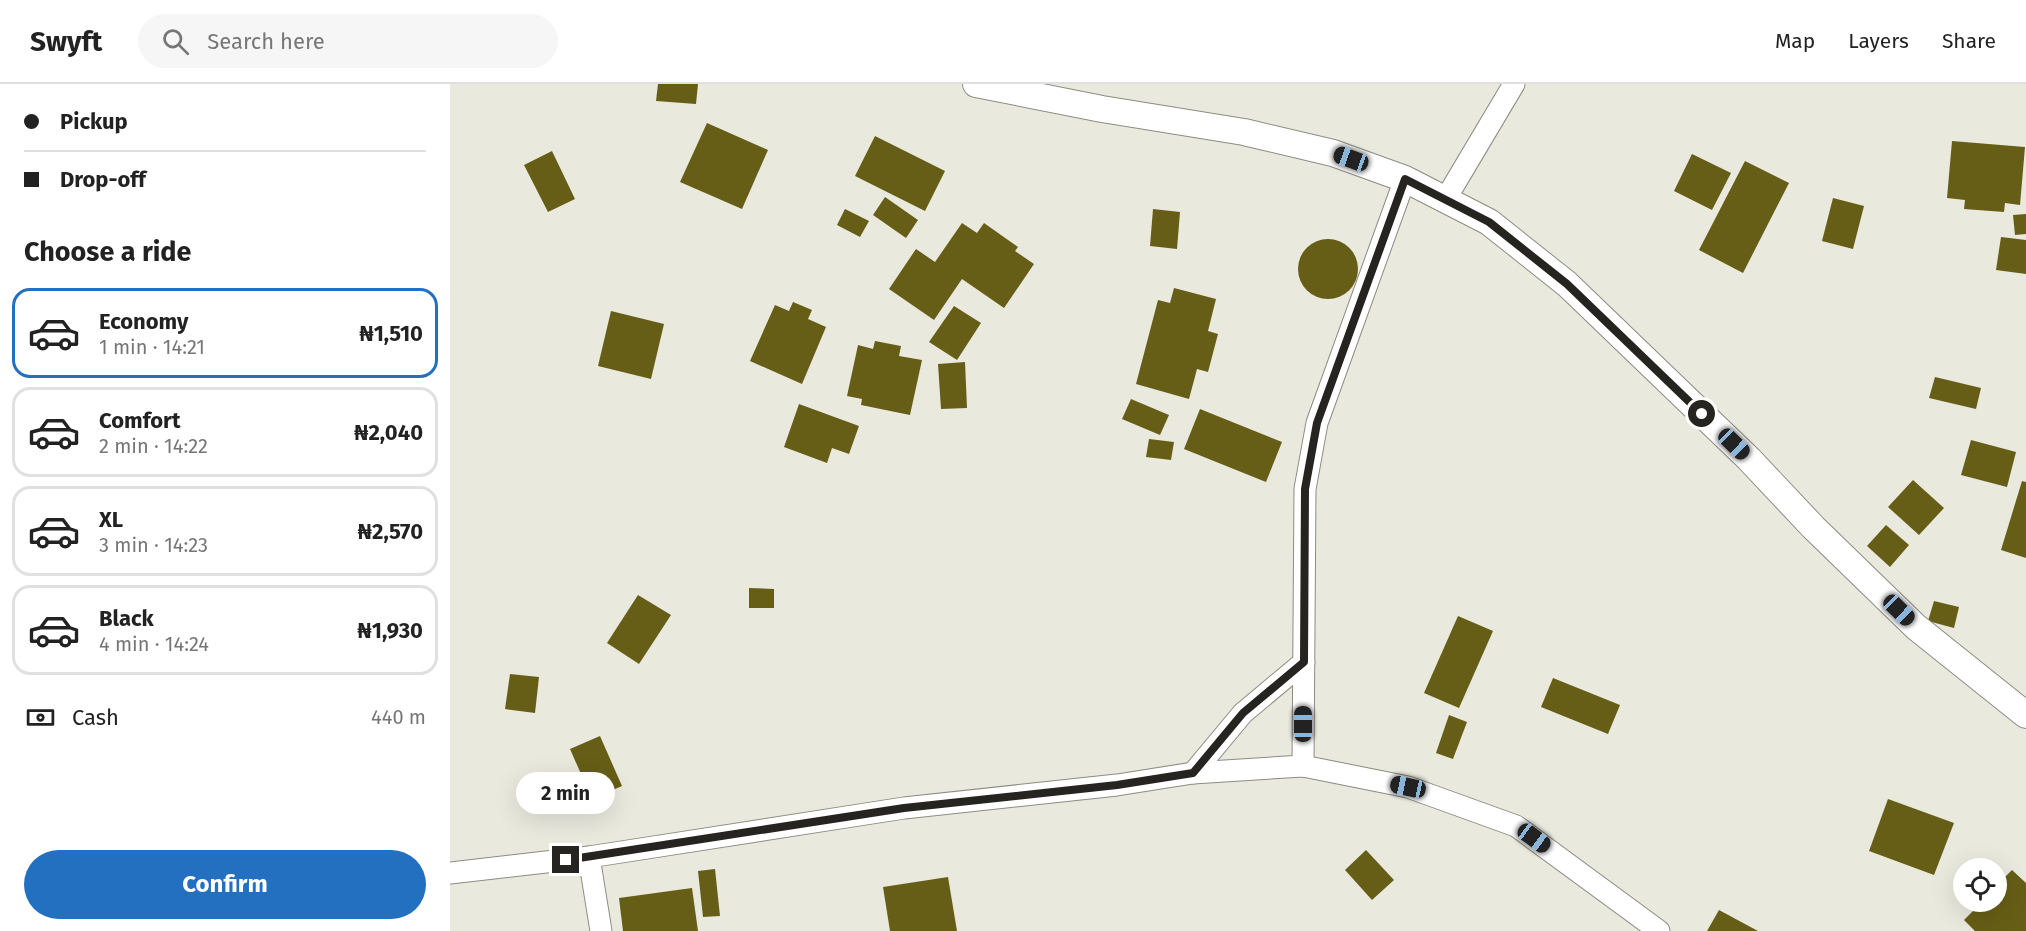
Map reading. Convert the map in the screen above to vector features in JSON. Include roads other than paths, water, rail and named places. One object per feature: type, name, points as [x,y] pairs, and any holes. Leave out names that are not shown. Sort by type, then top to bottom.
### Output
[{"type":"street","points":[[976,84],[1102,109],[1245,132],[1334,153],[1405,179],[1489,222],[1567,284],[1749,459],[1813,527],[1916,627],[2026,715]]},
{"type":"street","points":[[1446,200],[1515,84]]},
{"type":"street","points":[[1303,766],[1305,489],[1317,423],[1405,179]]},
{"type":"street","points":[[1193,773],[1243,713],[1304,662]]},
{"type":"street","points":[[450,873],[590,857],[904,808],[1117,785],[1193,773],[1303,766],[1408,787],[1516,826],[1659,931]]},
{"type":"street","points":[[590,857],[601,931]]}]
